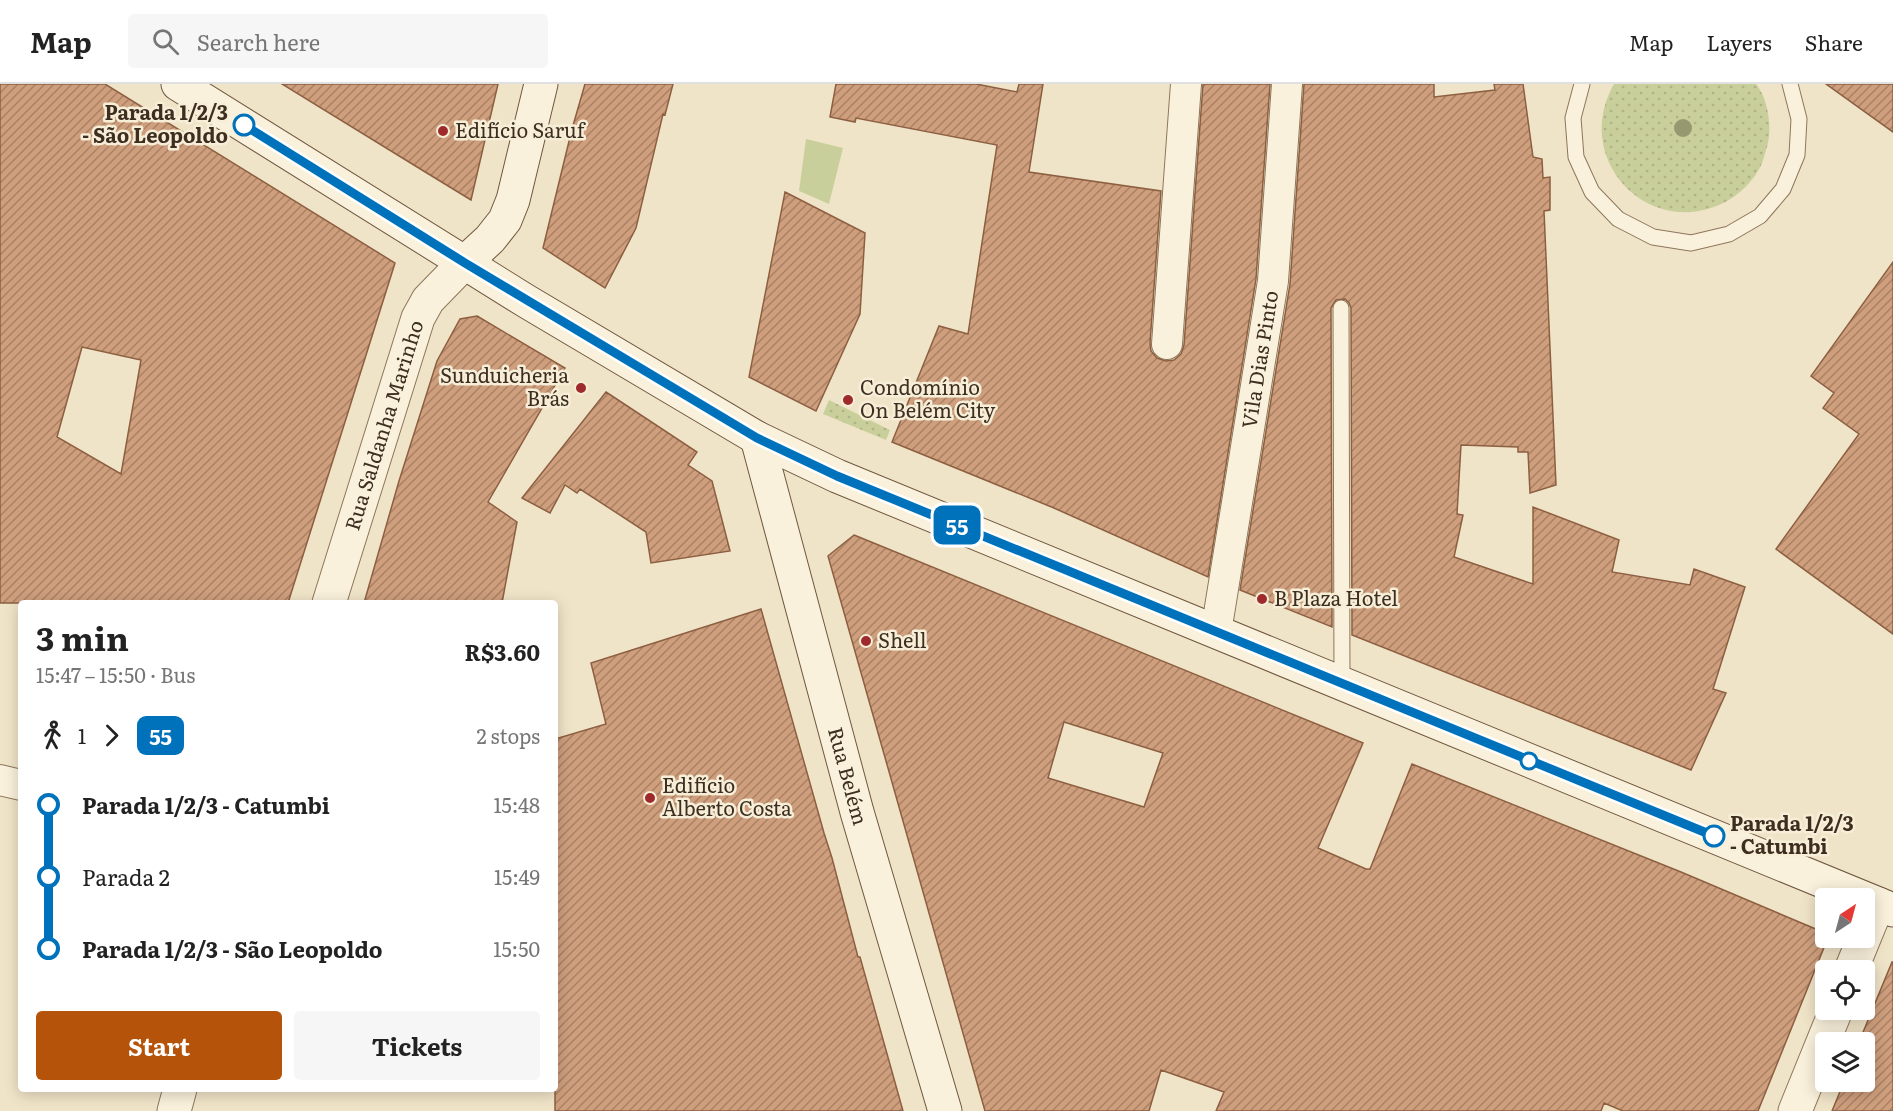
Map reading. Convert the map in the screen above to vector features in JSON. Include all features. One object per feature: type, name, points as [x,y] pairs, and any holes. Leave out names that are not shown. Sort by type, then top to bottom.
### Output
[{"type":"main road","points":[[178,84],[465,263],[757,438],[837,476],[1886,907],[1857,960]]},
{"type":"main road","name":"Rua Saldanha Marinho","points":[[330,600],[418,318],[428,300],[490,239],[505,220],[513,200],[541,84]]},
{"type":"main road","name":"Rua Belém","points":[[757,438],[857,812],[945,1111]]},
{"type":"main road","points":[[1795,1111],[1832,1020]]},
{"type":"main road","points":[[174,1111],[179,1092]]},
{"type":"street","points":[[1167,344],[1186,84]]},
{"type":"street","name":"Vila Dias Pinto","points":[[1216,632],[1273,281],[1287,84]]},
{"type":"street","points":[[0,780],[18,784]]},
{"type":"lane","points":[[1582,84],[1572,118],[1575,157],[1592,192],[1618,219],[1653,237],[1691,243],[1729,234],[1760,216],[1783,189],[1797,155],[1799,119],[1790,84]]},
{"type":"lane","points":[[1341,308],[1342,684]]},
{"type":"green space","points":[[1614,84],[1756,84],[1764,98],[1769,116],[1768,142],[1759,169],[1749,184],[1729,200],[1700,211],[1672,211],[1647,203],[1626,187],[1611,166],[1603,141],[1603,113]]},
{"type":"green space","points":[[806,139],[843,148],[829,204],[799,191]]},
{"type":"green space","points":[[829,400],[890,430],[886,440],[823,414]]},
{"type":"building","points":[[0,84],[105,84],[395,263],[289,600],[18,600],[18,603],[0,603]],"holes":[[[82,347],[141,360],[121,474],[57,437]]]},
{"type":"building","points":[[282,84],[498,84],[471,200],[422,170]]},
{"type":"building","points":[[585,84],[673,84],[665,115],[663,114],[636,228],[605,288],[543,248]]},
{"type":"building","points":[[836,84],[976,84],[1017,92],[1019,84],[1043,84],[1029,172],[1161,191],[1150,343],[1151,351],[1157,358],[1166,361],[1174,360],[1181,354],[1184,345],[1203,84],[1270,84],[1256,279],[1208,577],[1054,508],[892,442],[939,326],[968,334],[997,145],[856,118],[855,122],[830,117]]},
{"type":"building","points":[[1304,84],[1434,84],[1434,97],[1495,90],[1494,84],[1523,84],[1533,157],[1542,159],[1543,178],[1550,177],[1550,210],[1544,211],[1556,485],[1530,493],[1528,452],[1518,452],[1518,447],[1461,445],[1457,514],[1463,515],[1454,557],[1533,584],[1533,507],[1619,540],[1612,572],[1690,585],[1694,569],[1745,587],[1713,689],[1726,693],[1691,770],[1352,635],[1351,308],[1345,299],[1336,300],[1331,308],[1332,627],[1240,590],[1290,284]]},
{"type":"building","points":[[1826,84],[1893,84],[1893,132]]},
{"type":"building","points":[[785,192],[865,233],[860,314],[816,411],[749,377]]},
{"type":"building","points":[[1893,262],[1893,634],[1776,549],[1859,434],[1823,408],[1834,393],[1811,376]]},
{"type":"building","points":[[477,316],[565,368],[488,502],[517,522],[503,600],[365,600],[437,361],[460,319]]},
{"type":"building","points":[[606,392],[697,452],[688,465],[712,481],[730,551],[651,563],[646,532],[580,489],[577,493],[565,485],[550,513],[522,498]]},
{"type":"building","points":[[854,535],[1363,743],[1318,848],[1366,869],[1370,869],[1412,764],[1681,872],[1815,929],[1815,948],[1824,948],[1819,960],[1815,960],[1815,970],[1758,1111],[1623,1111],[1604,1103],[1601,1111],[1216,1111],[1224,1092],[1161,1070],[1149,1111],[985,1111],[828,556]],"holes":[[[1064,722],[1163,753],[1144,807],[1048,778]]]},
{"type":"building","points":[[761,609],[903,1111],[555,1111],[555,1092],[558,1092],[558,738],[606,724],[591,663]]},
{"type":"building","points":[[1893,962],[1893,1111],[1832,1111],[1840,1092],[1875,1092],[1875,1032],[1863,1032],[1868,1020],[1875,1020],[1875,1003]]},
{"type":"bus line","name":"55","points":[[244,125],[465,263],[757,438],[837,476],[1714,836]]},
{"type":"place","name":"Parada 1/2/3 - São Leopoldo","points":[[244,125]]},
{"type":"place","name":"Edifício Saruf","points":[[443,131]]},
{"type":"place","name":"Sunduicheria Brás","points":[[581,388]]},
{"type":"place","name":"Condomínio On Belém City","points":[[848,400]]},
{"type":"place","name":"B Plaza Hotel","points":[[1262,599]]},
{"type":"place","name":"Shell","points":[[866,641]]},
{"type":"place","name":"Edifício Alberto Costa","points":[[650,798]]},
{"type":"place","name":"Parada 1/2/3 - Catumbi","points":[[1714,836]]}]
